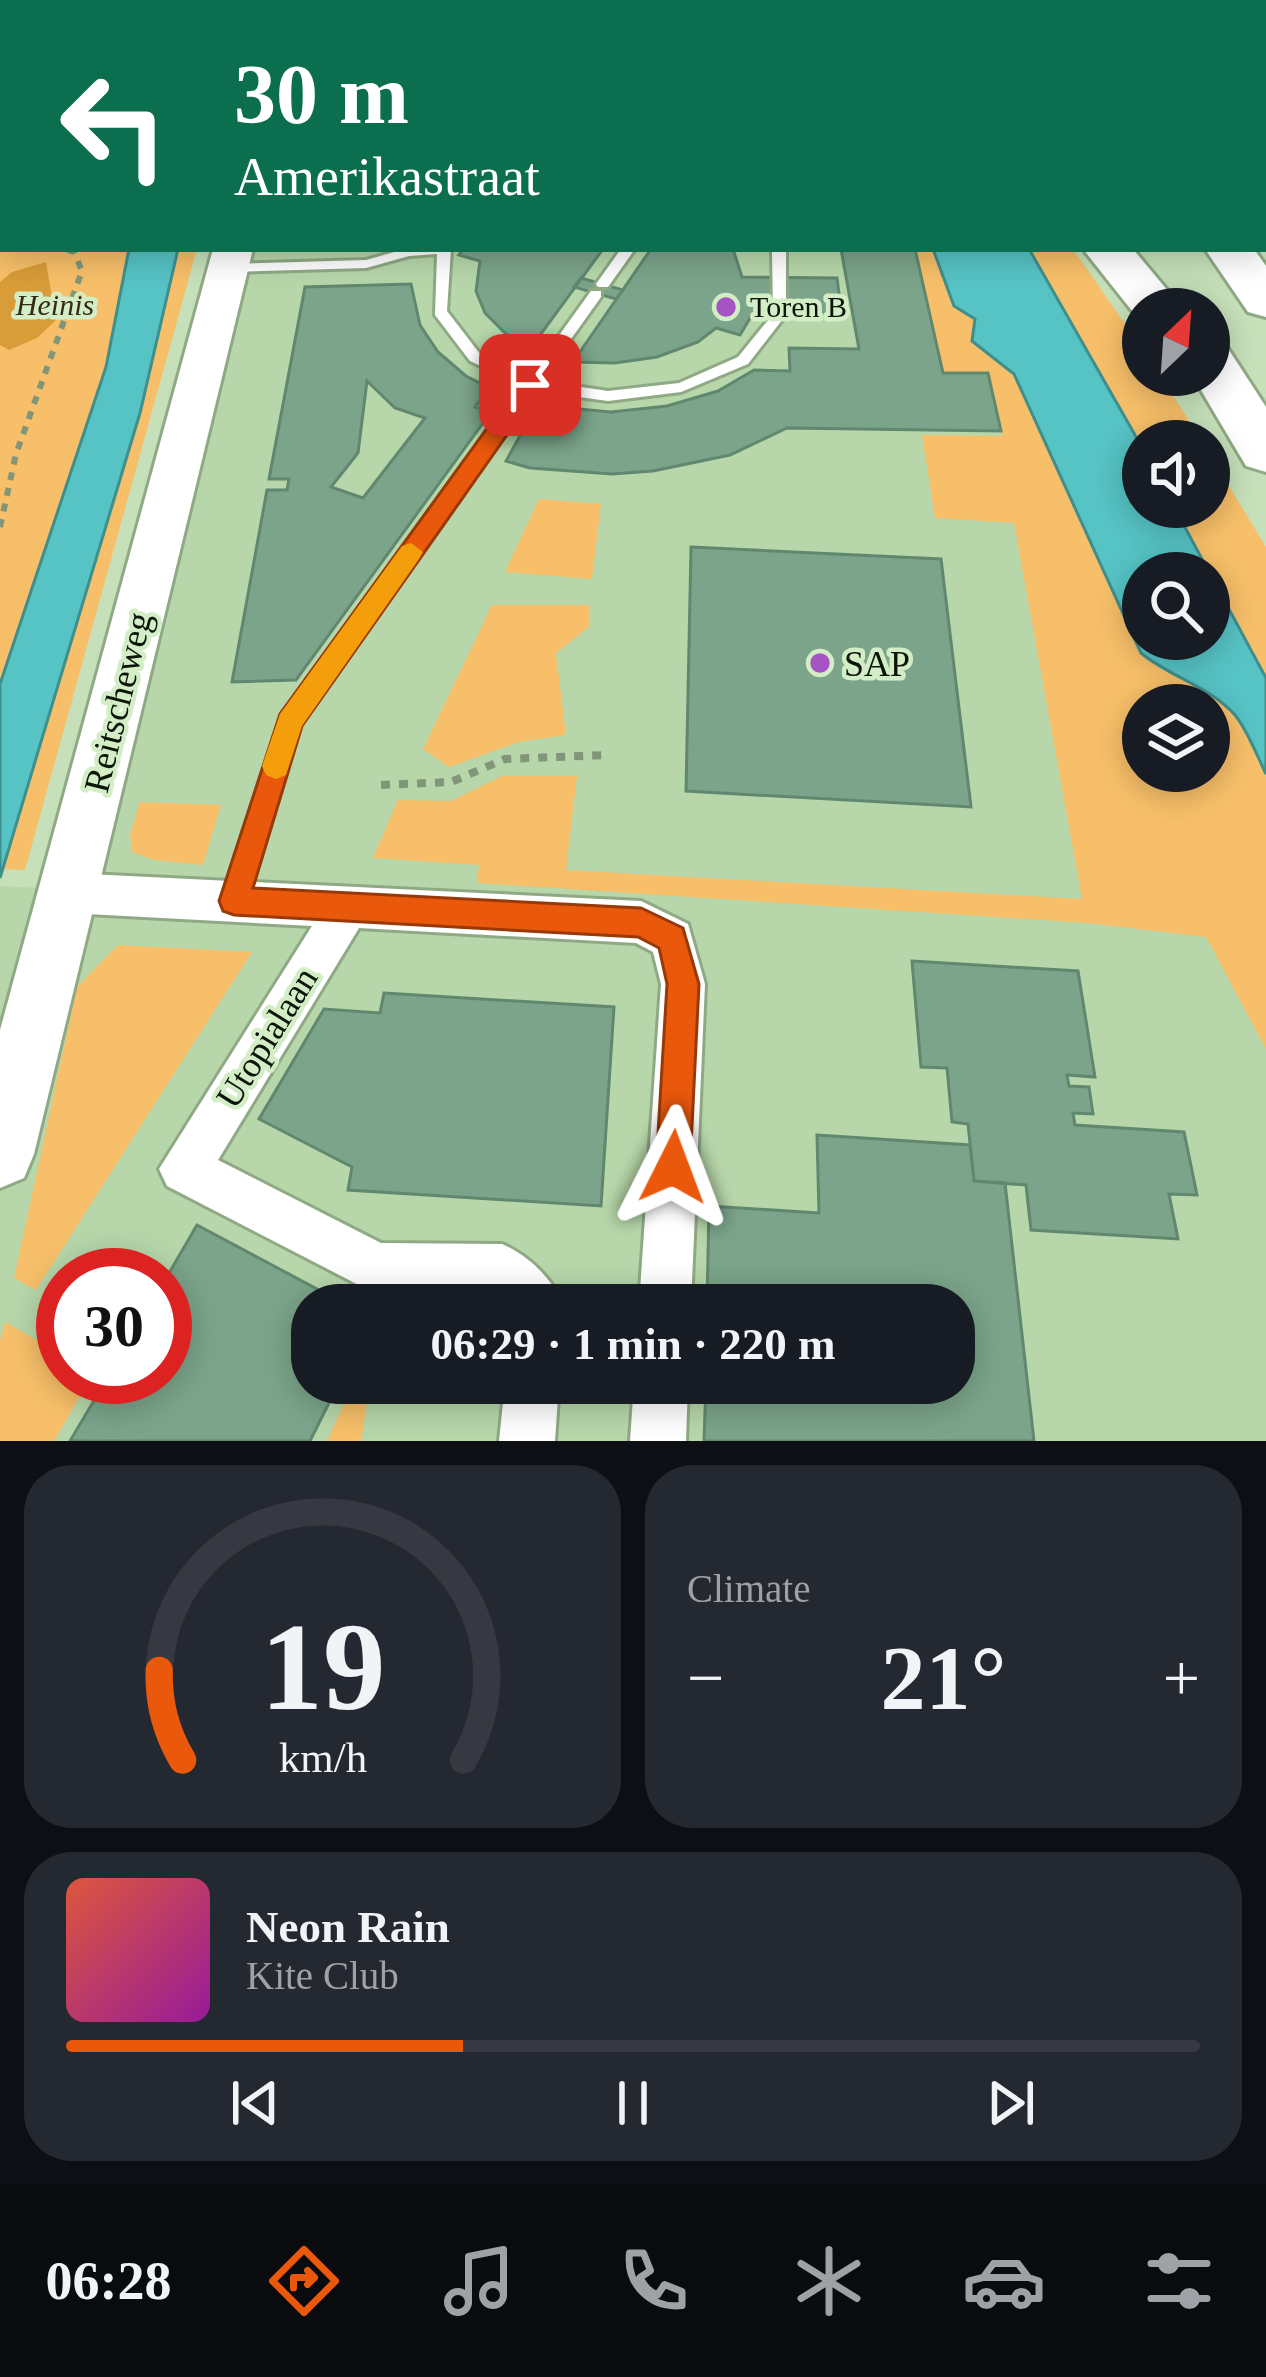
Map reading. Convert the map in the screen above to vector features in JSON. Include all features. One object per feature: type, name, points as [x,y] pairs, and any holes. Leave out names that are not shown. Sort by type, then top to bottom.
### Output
[{"type":"highway","points":[[1110,252],[1140,288]]},
{"type":"highway","points":[[1142,252],[1164,288]]},
{"type":"highway","points":[[1231,252],[1266,301]]},
{"type":"highway","points":[[1230,396],[1266,452]]},
{"type":"street","name":"Reitscheweg","points":[[0,1154],[230,259]]},
{"type":"street","points":[[68,893],[641,922],[672,939],[683,984],[666,1284]]},
{"type":"street","name":"Utopialaan","points":[[349,906],[184,1169],[378,1269],[502,1270],[516,1284]]},
{"type":"street","points":[[527,1441],[530,1404]]},
{"type":"street","points":[[658,1441],[660,1404]]},
{"type":"lane","points":[[230,259],[366,264],[409,252]]},
{"type":"lane","points":[[443,252],[436,274],[437,306],[454,338],[486,365],[530,385],[580,396],[633,397],[684,387],[728,369],[761,344],[782,314],[788,278],[779,252]]},
{"type":"lane","points":[[234,901],[290,722],[626,252]]},
{"type":"path","points":[[0,527],[16,454],[82,271],[74,252]]},
{"type":"path","points":[[381,785],[451,782],[505,759],[607,755]]},
{"type":"shaded area","points":[[255,252],[945,252],[1134,684],[1122,684],[1122,792],[1220,792],[1266,883],[1266,1441],[0,1441],[0,886],[65,889]]},
{"type":"shaded area","points":[[46,262],[56,320],[37,338],[9,350],[0,345],[0,282],[12,272]]},
{"type":"green space","name":"Heinis","points":[[0,252],[164,252],[122,286],[106,367],[0,684]]},
{"type":"green space","points":[[177,252],[196,252],[25,870],[3,869],[140,413]]},
{"type":"green space","points":[[916,252],[934,252],[954,306],[975,319],[973,341],[1014,374],[1122,610],[1122,660],[1150,660],[1194,684],[1122,684],[1122,792],[1230,792],[1230,711],[1266,774],[1266,1049],[1206,937],[1087,923],[477,883],[479,865],[373,858],[398,800],[451,801],[502,776],[577,776],[566,870],[1082,899],[1014,523],[935,518],[922,435],[1002,436],[988,374],[943,373]]},
{"type":"green space","points":[[1031,252],[1075,252],[1122,320],[1122,396],[1173,396],[1189,420],[1126,420]]},
{"type":"green space","points":[[1230,488],[1266,547],[1266,678],[1230,611],[1230,552],[1198,552],[1185,528],[1230,528]]},
{"type":"green space","points":[[539,499],[601,504],[592,579],[505,572]]},
{"type":"green space","points":[[492,605],[590,605],[589,627],[556,653],[566,735],[519,742],[449,767],[423,749]]},
{"type":"green space","points":[[140,802],[221,805],[203,865],[154,860],[132,852],[130,834]]},
{"type":"green space","points":[[118,945],[252,952],[63,1248],[36,1248],[36,1290],[14,1278],[77,987]]},
{"type":"green space","points":[[5,1322],[36,1340],[36,1404],[75,1404],[54,1441],[0,1441],[0,1340]]},
{"type":"green space","points":[[344,1404],[367,1404],[361,1441],[327,1441]]},
{"type":"water","points":[[128,252],[177,252],[140,413],[0,878],[0,684],[106,367]]},
{"type":"water","points":[[934,252],[1031,252],[1126,420],[1122,420],[1122,528],[1185,528],[1198,552],[1122,552],[1122,611],[1014,374],[972,341],[975,319],[954,306]]},
{"type":"water","points":[[1230,611],[1266,678],[1266,774],[1230,710],[1230,684],[1192,684],[1151,660],[1230,660]]},
{"type":"building","points":[[601,252],[530,349],[485,313],[476,291],[480,261],[459,255]]},
{"type":"building","name":"Toren B","points":[[649,252],[734,252],[742,277],[837,278],[842,317],[752,315],[740,335],[716,328],[698,342],[657,357],[573,362]]},
{"type":"building","points":[[842,252],[916,252],[943,373],[988,373],[1001,431],[787,428],[730,455],[612,474],[530,468],[506,461],[537,405],[611,412],[667,406],[718,391],[754,370],[790,371],[789,348],[859,349]]},
{"type":"building","points":[[581,278],[623,290],[616,299],[574,287]]},
{"type":"building","points":[[411,284],[420,325],[438,352],[466,376],[504,395],[499,401],[483,396],[475,407],[491,412],[296,680],[232,682],[267,490],[287,490],[289,479],[269,479],[305,287]],"holes":[[[367,381],[395,408],[425,418],[363,498],[331,487],[358,453]]]},
{"type":"building","name":"SAP","points":[[691,547],[941,559],[971,807],[686,791]]},
{"type":"building","points":[[912,961],[1078,971],[1095,1077],[1067,1075],[1069,1086],[1089,1087],[1093,1114],[1073,1113],[1075,1125],[1184,1132],[1197,1195],[1169,1194],[1178,1239],[1031,1230],[1026,1185],[974,1181],[968,1124],[952,1122],[947,1068],[921,1067]]},
{"type":"building","points":[[384,993],[614,1007],[601,1206],[348,1190],[352,1167],[259,1119],[324,1009],[380,1013]]},
{"type":"building","points":[[817,1135],[970,1145],[974,1181],[1005,1183],[1034,1441],[704,1441],[705,1404],[975,1404],[975,1284],[707,1284],[709,1206],[819,1213]]},
{"type":"building","points":[[197,1225],[308,1284],[291,1284],[291,1404],[328,1404],[310,1441],[70,1441],[92,1404],[192,1404],[192,1248],[184,1248]]},
{"type":"slow traffic","points":[[276,766],[290,722],[411,552]]},
{"type":"place","name":"Toren B","points":[[726,307]]},
{"type":"place","name":"SAP","points":[[820,663]]},
{"type":"route","points":[[530,385],[290,722],[234,901],[641,922],[672,939],[683,984],[673,1167]]}]
